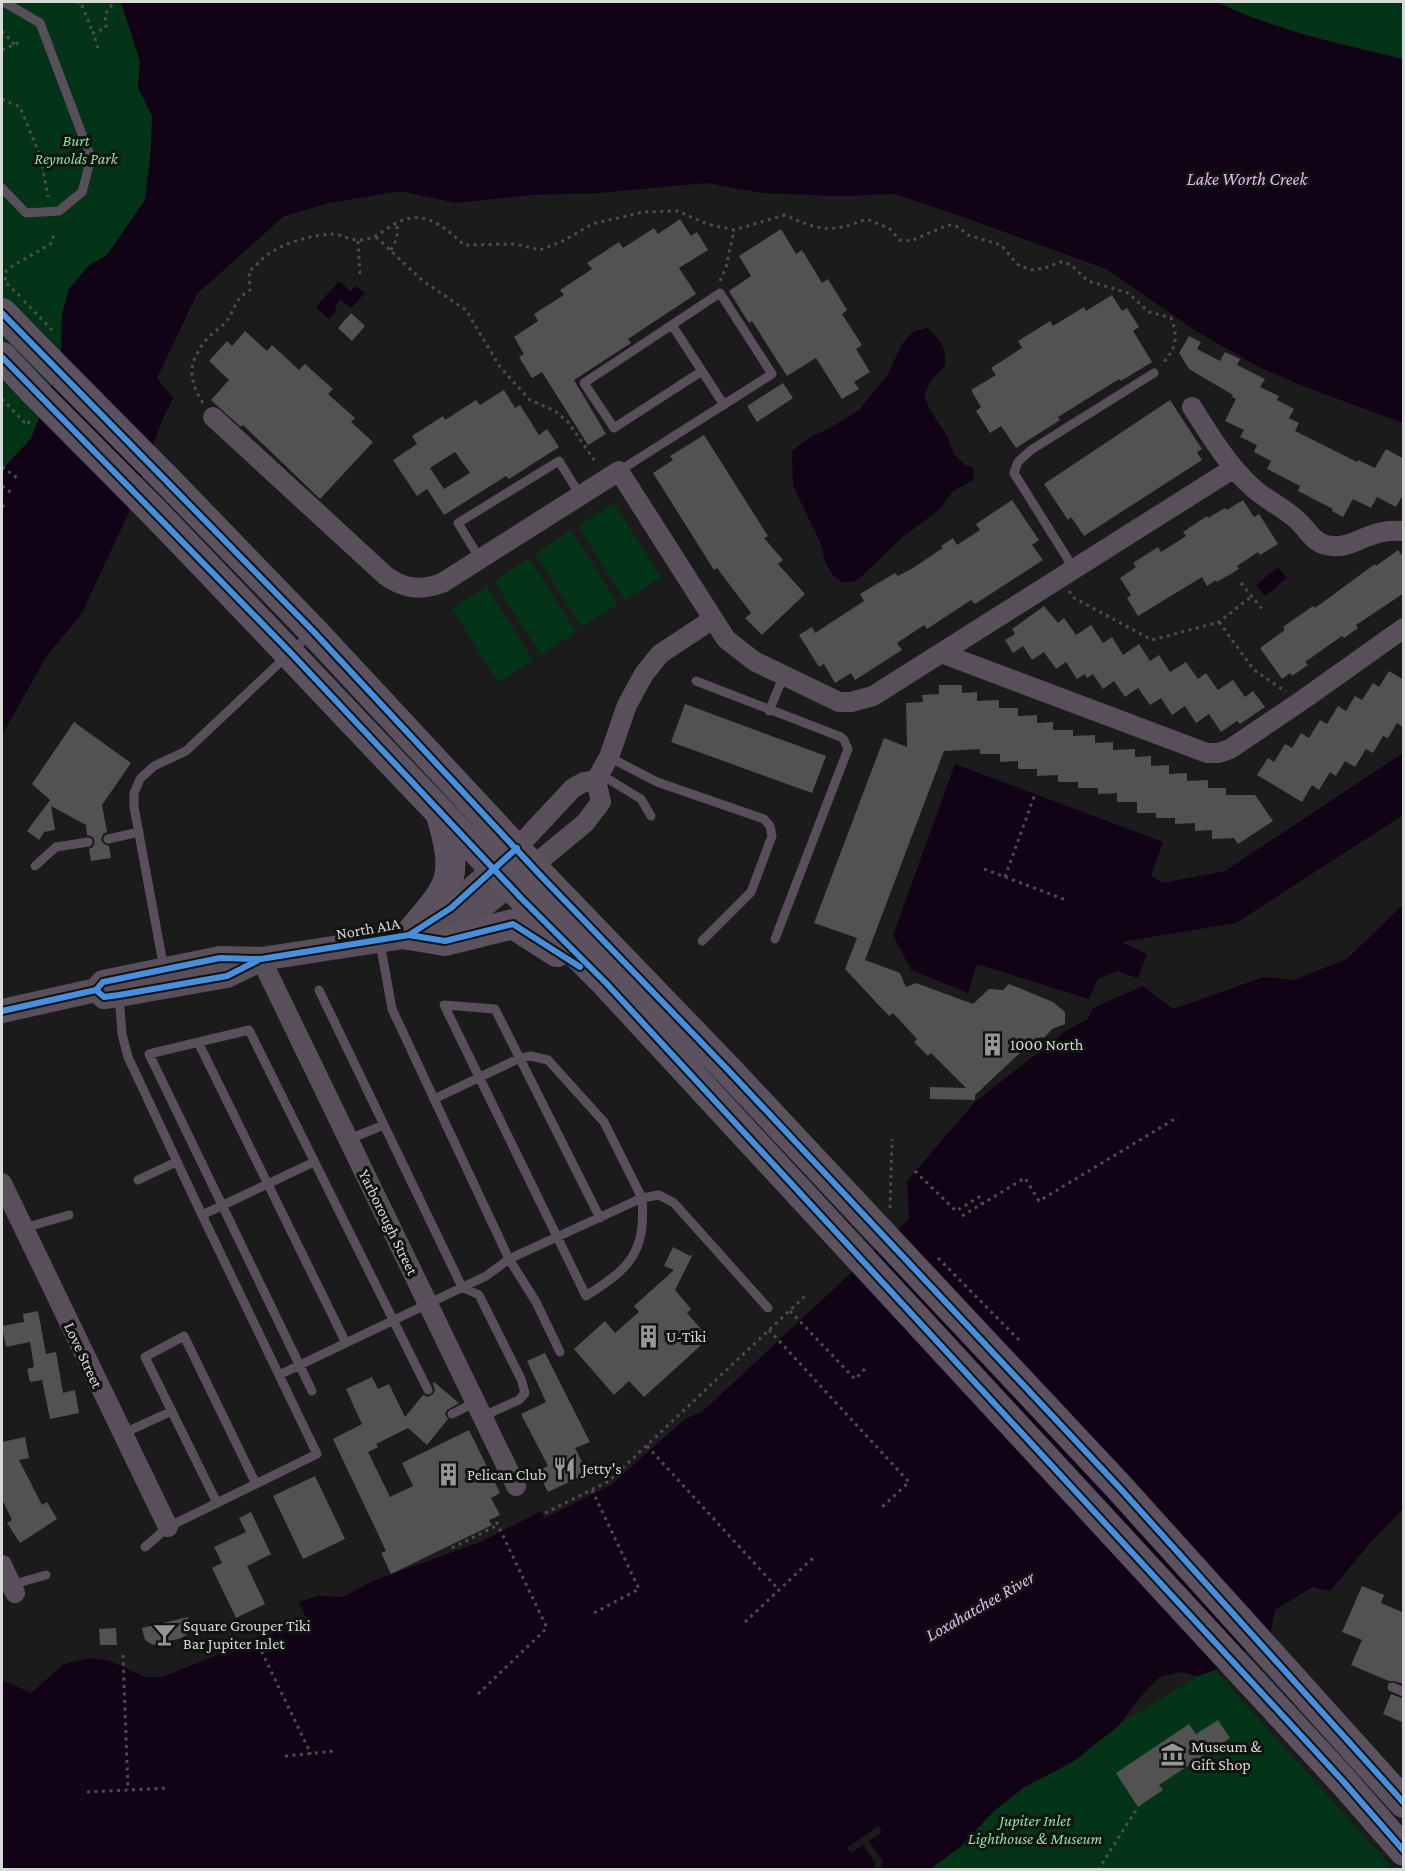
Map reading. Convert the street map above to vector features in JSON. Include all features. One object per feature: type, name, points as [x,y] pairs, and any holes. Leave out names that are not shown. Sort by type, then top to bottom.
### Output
[{"type":"main road","points":[[2,313],[314,631],[729,1071],[1118,1486],[1404,1803]]},
{"type":"main road","points":[[2,357],[290,652],[502,877],[606,983],[1259,1690],[1404,1851]]},
{"type":"main road","points":[[409,935],[438,900],[450,879],[451,850],[440,812]]},
{"type":"main road","points":[[409,935],[445,941],[513,924],[606,983]]},
{"type":"street","points":[[1192,406],[1234,468],[1254,488],[1297,520],[1312,538],[1322,544],[1345,545],[1373,534],[1404,531]]},
{"type":"street","points":[[213,417],[386,576],[395,583],[419,589],[442,583],[615,473],[726,639],[744,654],[828,698],[851,702],[873,696],[1234,468]]},
{"type":"street","points":[[525,857],[585,823],[601,802],[602,770],[627,705],[651,663],[670,646],[713,619]]},
{"type":"street","points":[[941,653],[1207,753],[1218,753],[1230,749],[1404,627]]},
{"type":"street","points":[[525,857],[573,788],[602,770]]},
{"type":"street","name":"North A1A","points":[[108,993],[103,982],[220,958],[261,959],[409,935],[502,877],[525,857]]},
{"type":"street","name":"North A1A","points":[[2,1011],[227,976],[261,959]]},
{"type":"street","name":"Yarborough Street","points":[[261,959],[479,1409],[498,1462],[516,1486]]},
{"type":"street","name":"Love Street","points":[[2,1183],[168,1527]]},
{"type":"street","points":[[2,1565],[13,1589]]},
{"type":"lane","points":[[2,188],[26,213],[59,211],[82,192],[91,158],[40,23],[4,2]]},
{"type":"lane","points":[[615,473],[772,374],[720,293],[584,382],[614,428],[702,371]]},
{"type":"lane","points":[[672,325],[724,405]]},
{"type":"lane","points":[[1067,573],[1014,473],[1018,462],[1031,450],[1154,373]]},
{"type":"lane","points":[[480,559],[458,523],[559,461],[580,495]]},
{"type":"lane","points":[[164,969],[134,807],[134,793],[141,779],[154,766],[186,751],[314,631]]},
{"type":"lane","points":[[769,711],[784,675]]},
{"type":"lane","points":[[696,681],[841,737],[848,749],[775,939]]},
{"type":"lane","points":[[602,770],[641,799],[651,816]]},
{"type":"lane","points":[[602,770],[657,782],[764,819],[770,826],[772,836],[751,892],[702,941]]},
{"type":"lane","points":[[108,839],[139,832]]},
{"type":"lane","points":[[35,866],[56,847],[88,842]]},
{"type":"lane","points":[[380,940],[392,1010],[509,1259],[536,1302],[560,1352]]},
{"type":"lane","points":[[319,990],[462,1287],[479,1295],[521,1378],[525,1393],[519,1400],[453,1414]]},
{"type":"lane","points":[[108,993],[128,1057],[317,1454],[168,1527],[145,1547]]},
{"type":"lane","points":[[434,1099],[480,1077],[520,1058],[531,1056],[548,1059],[604,1122],[642,1198],[644,1222],[640,1243],[630,1261],[609,1281],[586,1296],[480,1077],[444,1005],[495,1009],[520,1058],[600,1218]]},
{"type":"lane","points":[[312,1391],[149,1054],[249,1030],[428,1390]]},
{"type":"lane","points":[[198,1042],[346,1343]]},
{"type":"lane","points":[[349,1139],[384,1125]]},
{"type":"lane","points":[[138,1180],[176,1162]]},
{"type":"lane","points":[[202,1215],[314,1162]]},
{"type":"lane","points":[[279,1375],[486,1276],[509,1259],[642,1198],[660,1194],[674,1203],[768,1308]]},
{"type":"lane","points":[[24,1228],[69,1215]]},
{"type":"lane","points":[[217,1503],[145,1357],[184,1336],[256,1484]]},
{"type":"lane","points":[[122,1434],[171,1411]]},
{"type":"lane","points":[[13,1589],[46,1575]]},
{"type":"lane","points":[[1392,1687],[1404,1692]]},
{"type":"path","points":[[76,2],[81,3],[98,48]]},
{"type":"path","points":[[93,33],[106,28],[105,14],[114,2]]},
{"type":"path","points":[[2,31],[15,45]]},
{"type":"path","points":[[2,50],[22,41]]},
{"type":"path","points":[[2,99],[20,107],[41,158],[48,197]]},
{"type":"path","points":[[213,417],[194,388],[191,364],[207,339],[227,320],[239,297],[250,290],[249,271],[270,253],[299,241],[333,234],[358,240],[376,237],[397,223],[419,218],[436,222],[464,245],[515,244],[540,250],[565,240],[592,224],[643,212],[678,211],[707,224],[734,230],[785,215],[814,228],[834,229],[866,219],[889,228],[900,240],[911,241],[948,225],[959,227],[969,235],[1001,244],[1017,264],[1030,270],[1045,268],[1060,262],[1070,264],[1088,281],[1128,293],[1149,312],[1171,318],[1176,331],[1172,353],[1154,373]]},
{"type":"path","points":[[391,250],[397,238],[397,223]]},
{"type":"path","points":[[720,293],[717,288],[726,267],[734,230]]},
{"type":"path","points":[[376,237],[423,281],[465,310],[500,367],[522,392],[530,400],[555,411],[568,422],[599,467],[615,473]]},
{"type":"path","points":[[358,240],[360,275]]},
{"type":"path","points":[[2,467],[20,480]]},
{"type":"path","points":[[2,486],[13,494]]},
{"type":"path","points":[[1067,573],[1074,598],[1152,640],[1219,622],[1252,596]]},
{"type":"path","points":[[1241,583],[1262,609]]},
{"type":"path","points":[[1219,622],[1254,670],[1290,694],[1296,704]]},
{"type":"path","points":[[1005,877],[1035,794]]},
{"type":"path","points":[[984,869],[1066,900]]},
{"type":"path","points":[[962,1216],[1025,1178],[1039,1201],[1178,1117]]},
{"type":"path","points":[[892,1139],[890,1207],[897,1215]]},
{"type":"path","points":[[915,1171],[956,1211],[979,1197],[982,1204]]},
{"type":"path","points":[[936,1256],[1019,1341]]},
{"type":"path","points":[[545,1513],[609,1481],[805,1296]]},
{"type":"path","points":[[790,1311],[855,1379],[865,1369]]},
{"type":"path","points":[[769,1330],[909,1482],[881,1508]]},
{"type":"path","points":[[647,1446],[779,1590]]},
{"type":"path","points":[[592,1490],[639,1589],[594,1613]]},
{"type":"path","points":[[478,1694],[547,1628],[494,1517]]},
{"type":"path","points":[[452,1548],[498,1525]]},
{"type":"path","points":[[745,1622],[813,1558]]},
{"type":"path","points":[[255,1638],[310,1754]]},
{"type":"path","points":[[123,1655],[128,1790]]},
{"type":"path","points":[[285,1756],[334,1751]]},
{"type":"path","points":[[87,1792],[169,1788]]},
{"type":"path","points":[[1098,1869],[1138,1807]]},
{"type":"green space","name":"Burt Reynolds Park","points":[[2,2],[121,2],[140,61],[138,87],[152,116],[151,150],[145,200],[107,255],[88,266],[62,314],[61,360],[31,439],[13,456],[3,471]]},
{"type":"green space","points":[[1217,2],[1403,2],[1403,59],[1285,29]]},
{"type":"green space","points":[[614,503],[661,577],[625,600],[578,526]]},
{"type":"green space","points":[[571,530],[618,604],[582,627],[535,554]]},
{"type":"green space","points":[[529,558],[576,632],[541,655],[494,581]]},
{"type":"green space","points":[[487,587],[533,660],[498,682],[452,608]]},
{"type":"green space","name":"Jupiter Inlet Lighthouse & Museum","points":[[1215,1670],[1393,1869],[930,1870],[960,1847],[994,1811],[1023,1788],[1074,1761],[1117,1726],[1198,1676]]},
{"type":"water","name":"Lake Worth Creek","points":[[121,2],[1217,2],[1285,29],[1403,59],[1403,423],[1305,387],[1259,367],[1196,331],[1106,269],[895,194],[839,196],[762,193],[706,183],[599,193],[531,195],[456,203],[400,191],[329,203],[284,216],[197,294],[157,378],[173,398],[161,423],[129,512],[82,613],[46,657],[2,735],[2,470],[31,439],[61,360],[62,314],[69,289],[88,266],[107,255],[145,200],[151,150],[152,116],[138,87],[140,61]]},
{"type":"water","points":[[339,281],[351,291],[356,286],[365,293],[351,308],[340,299],[334,307],[337,310],[329,319],[316,307]]},
{"type":"water","points":[[928,328],[942,345],[945,366],[932,379],[924,395],[930,410],[947,436],[954,454],[966,466],[974,468],[973,480],[952,492],[940,509],[900,539],[862,576],[853,582],[842,582],[832,574],[825,561],[821,544],[793,486],[792,451],[810,437],[859,410],[887,376],[902,344],[914,331]]},
{"type":"water","points":[[1278,567],[1287,578],[1265,596],[1256,585]]},
{"type":"water","points":[[1403,753],[1403,815],[1236,923],[1121,942],[1147,954],[1138,978],[1117,971],[1098,979],[1089,999],[977,964],[968,993],[911,970],[893,935],[955,764],[1163,842],[1151,876],[1162,883],[1225,871]]},
{"type":"water","name":"Loxahatchee River","points":[[1403,905],[1403,1509],[1370,1543],[1330,1591],[1312,1587],[1275,1610],[1270,1635],[1215,1670],[1198,1676],[1180,1672],[1160,1677],[1147,1689],[1117,1727],[1074,1761],[1023,1788],[994,1811],[960,1847],[930,1869],[2,1869],[2,1680],[31,1693],[64,1664],[90,1658],[110,1661],[145,1677],[162,1677],[307,1620],[299,1602],[317,1596],[343,1597],[373,1581],[483,1541],[541,1511],[545,1518],[611,1485],[685,1419],[702,1412],[909,1219],[907,1181],[975,1102],[1067,1030],[1088,1019],[1093,1008],[1143,986],[1173,1009],[1264,977],[1294,980],[1347,959]]},
{"type":"pier","points":[[878,1826],[882,1832],[869,1841],[883,1861],[881,1869],[874,1869],[875,1863],[863,1845],[851,1853],[847,1848]]},
{"type":"building","points":[[680,219],[691,236],[697,232],[708,250],[679,268],[696,294],[628,339],[631,343],[574,380],[606,434],[588,445],[542,372],[532,378],[519,357],[524,354],[514,337],[538,321],[534,314],[564,295],[560,290],[592,269],[587,263],[619,242],[623,248],[654,228],[658,234]]},
{"type":"building","points":[[781,229],[796,254],[802,250],[822,283],[828,279],[847,310],[842,314],[862,345],[856,349],[870,372],[854,382],[859,389],[842,399],[816,358],[787,376],[752,321],[749,323],[729,291],[751,276],[739,256]]},
{"type":"building","points":[[1112,295],[1122,311],[1127,308],[1139,327],[1133,331],[1152,362],[1121,381],[1119,379],[1058,417],[1060,420],[1016,448],[1001,426],[990,433],[976,411],[981,407],[971,390],[996,375],[991,368],[1022,348],[1018,341],[1050,321],[1053,326],[1084,307],[1086,311]]},
{"type":"building","points":[[351,313],[365,326],[352,341],[338,328]]},
{"type":"building","points":[[245,331],[267,351],[272,345],[299,370],[305,364],[333,389],[328,394],[355,418],[351,422],[373,442],[320,499],[243,425],[241,427],[211,400],[229,380],[209,361],[227,341],[232,346]]},
{"type":"building","points":[[1189,336],[1201,342],[1197,349],[1220,361],[1225,352],[1240,359],[1237,365],[1265,379],[1260,387],[1279,396],[1277,400],[1294,409],[1289,418],[1299,423],[1295,431],[1357,462],[1358,460],[1375,468],[1386,449],[1404,459],[1404,493],[1396,507],[1377,497],[1371,508],[1353,499],[1343,517],[1332,511],[1333,509],[1298,491],[1300,486],[1267,469],[1271,461],[1254,452],[1257,445],[1240,437],[1244,430],[1225,421],[1236,399],[1232,397],[1233,395],[1189,369],[1179,353]]},
{"type":"building","points":[[783,383],[793,398],[757,422],[747,406]]},
{"type":"building","points":[[504,390],[515,408],[520,405],[539,435],[547,429],[559,447],[509,479],[506,476],[444,515],[427,489],[417,496],[393,460],[417,444],[412,436],[443,416],[445,420],[476,400],[480,405]],"holes":[[[455,452],[470,473],[444,489],[430,468]]]},
{"type":"building","points":[[1170,400],[1202,449],[1197,452],[1202,460],[1084,536],[1071,517],[1068,520],[1044,484]]},
{"type":"building","points":[[704,435],[768,536],[764,538],[783,560],[778,564],[805,594],[762,635],[745,618],[751,613],[717,568],[714,570],[653,473],[673,460],[670,456]]},
{"type":"building","points":[[1012,500],[1039,540],[1032,545],[1043,560],[975,604],[971,600],[927,629],[924,625],[897,643],[902,650],[855,680],[851,673],[835,683],[824,664],[819,667],[799,635],[812,627],[815,633],[864,601],[860,594],[895,573],[898,576],[913,568],[943,548],[941,546],[953,538],[957,545],[980,530],[976,524]]},
{"type":"building","points":[[1243,500],[1254,517],[1259,514],[1278,544],[1260,555],[1258,552],[1237,566],[1239,569],[1217,582],[1216,580],[1207,586],[1202,577],[1138,616],[1127,598],[1131,595],[1120,578],[1136,567],[1133,563],[1158,547],[1161,552],[1186,536],[1183,532],[1207,516],[1208,518],[1225,508],[1227,510]]},
{"type":"building","points":[[1398,550],[1404,558],[1404,593],[1356,625],[1358,628],[1344,638],[1342,636],[1305,662],[1308,665],[1292,676],[1290,673],[1282,679],[1260,648],[1285,630],[1283,627],[1313,606],[1315,608]]},
{"type":"building","points":[[1044,606],[1058,623],[1064,618],[1076,635],[1091,625],[1103,643],[1112,637],[1123,655],[1139,644],[1150,661],[1159,655],[1170,672],[1186,662],[1198,679],[1206,673],[1218,690],[1233,680],[1245,697],[1253,691],[1265,707],[1240,724],[1237,721],[1221,732],[1209,714],[1196,723],[1185,706],[1172,715],[1161,698],[1150,705],[1138,688],[1125,697],[1114,681],[1103,689],[1093,674],[1087,678],[1085,674],[1077,679],[1066,662],[1056,669],[1044,652],[1032,660],[1023,646],[1013,653],[1005,640],[1015,634],[1012,629]]},
{"type":"building","points":[[1389,671],[1404,680],[1404,728],[1397,723],[1388,738],[1383,736],[1373,753],[1366,749],[1355,767],[1345,761],[1336,776],[1330,772],[1319,790],[1312,785],[1302,802],[1257,775],[1268,758],[1274,762],[1285,744],[1292,748],[1301,733],[1309,738],[1320,720],[1327,724],[1338,706],[1346,711],[1355,696],[1362,700],[1373,683],[1379,687]]},
{"type":"building","points":[[939,685],[962,685],[962,693],[977,692],[977,701],[999,700],[999,708],[1018,708],[1018,716],[1037,715],[1037,723],[1053,722],[1053,730],[1073,730],[1073,736],[1095,735],[1095,743],[1113,742],[1113,750],[1135,749],[1135,757],[1151,756],[1151,766],[1169,765],[1169,774],[1187,773],[1187,781],[1208,780],[1208,788],[1226,788],[1226,795],[1255,795],[1273,821],[1238,844],[1234,838],[1212,839],[1212,830],[1195,831],[1195,823],[1175,824],[1175,818],[1156,818],[1156,813],[1137,813],[1137,802],[1117,802],[1117,793],[1098,794],[1098,788],[1078,788],[1078,782],[1058,782],[1058,775],[1037,776],[1037,769],[1018,769],[1018,761],[1000,762],[1000,754],[980,754],[980,749],[944,751],[865,960],[900,973],[906,987],[916,983],[973,1004],[989,989],[1003,990],[1009,984],[1053,1002],[1065,1012],[1065,1024],[1052,1029],[1045,1037],[1036,1038],[975,1095],[975,1100],[930,1099],[930,1087],[966,1088],[931,1053],[928,1056],[914,1042],[917,1039],[893,1013],[889,1016],[845,969],[857,938],[814,923],[884,738],[907,747],[906,703],[923,702],[922,695],[939,694]]},
{"type":"building","points":[[685,704],[826,756],[812,793],[671,742]]},
{"type":"building","points":[[74,722],[131,763],[102,805],[107,832],[103,834],[101,840],[109,846],[111,858],[91,861],[89,849],[95,842],[93,837],[87,835],[86,825],[51,806],[55,830],[44,832],[39,840],[27,831],[50,800],[32,784]]},
{"type":"building","name":"U-Tiki","points":[[673,1247],[690,1256],[693,1254],[675,1290],[691,1309],[687,1313],[709,1338],[644,1397],[629,1381],[614,1395],[574,1349],[605,1321],[615,1333],[639,1312],[634,1306],[674,1270],[664,1266]]},
{"type":"building","points":[[38,1311],[46,1354],[56,1352],[63,1393],[75,1390],[79,1413],[50,1419],[42,1380],[30,1382],[27,1369],[34,1367],[30,1342],[6,1347],[2,1326],[24,1322],[23,1314]]},
{"type":"building","points":[[545,1353],[590,1442],[575,1448],[588,1473],[548,1492],[537,1471],[548,1466],[521,1414],[546,1402],[527,1361]]},
{"type":"building","name":"Pelican Club","points":[[372,1377],[378,1389],[389,1384],[405,1417],[423,1395],[428,1397],[433,1394],[434,1382],[459,1403],[447,1410],[445,1414],[448,1419],[427,1445],[408,1428],[376,1444],[378,1447],[368,1452],[390,1497],[413,1486],[402,1463],[469,1430],[500,1493],[491,1498],[500,1515],[489,1520],[492,1525],[391,1574],[381,1553],[386,1551],[333,1439],[362,1424],[346,1389]]},
{"type":"building","points":[[25,1437],[29,1458],[19,1460],[42,1505],[47,1502],[57,1519],[20,1543],[7,1523],[12,1520],[2,1499],[2,1442]]},
{"type":"building","points":[[315,1476],[345,1539],[303,1559],[273,1496]]},
{"type":"building","points":[[251,1512],[271,1554],[247,1566],[265,1604],[236,1618],[212,1568],[222,1563],[214,1547],[246,1532],[239,1518]]},
{"type":"building","points":[[1362,1586],[1384,1595],[1381,1603],[1404,1613],[1404,1684],[1389,1681],[1351,1665],[1362,1640],[1342,1632]]},
{"type":"building","name":"Square Grouper Tiki Bar Jupiter Inlet","points":[[188,1617],[191,1631],[182,1638],[153,1645],[145,1640],[142,1628]]},
{"type":"building","points":[[116,1628],[117,1645],[100,1645],[99,1629]]},
{"type":"building","points":[[1391,1694],[1404,1699],[1404,1723],[1383,1714]]},
{"type":"building","name":"Museum & Gift Shop","points":[[1218,1720],[1230,1738],[1159,1785],[1163,1790],[1138,1807],[1116,1773],[1189,1724],[1196,1734]]},
{"type":"cycle path","points":[[2,313],[313,631],[542,877],[729,1071],[1118,1486],[1404,1803]]},
{"type":"cycle path","points":[[2,357],[290,652],[521,898],[606,983],[1342,1780],[1404,1851]]},
{"type":"cycle path","points":[[2,1011],[96,990],[103,982],[220,958],[261,959],[409,935],[451,908],[517,848]]},
{"type":"cycle path","points":[[409,935],[445,941],[513,924],[580,967]]},
{"type":"cycle path","points":[[96,990],[104,997],[227,976],[257,961]]},
{"type":"place","name":"1000 North","points":[[992,1044]]},
{"type":"place","name":"U-Tiki","points":[[648,1336]]},
{"type":"place","name":"Jetty's","points":[[564,1468]]},
{"type":"place","name":"Pelican Club","points":[[449,1474]]},
{"type":"place","name":"Square Grouper Tiki Bar Jupiter Inlet","points":[[165,1634]]},
{"type":"place","name":"Museum & Gift Shop","points":[[1173,1755]]}]
